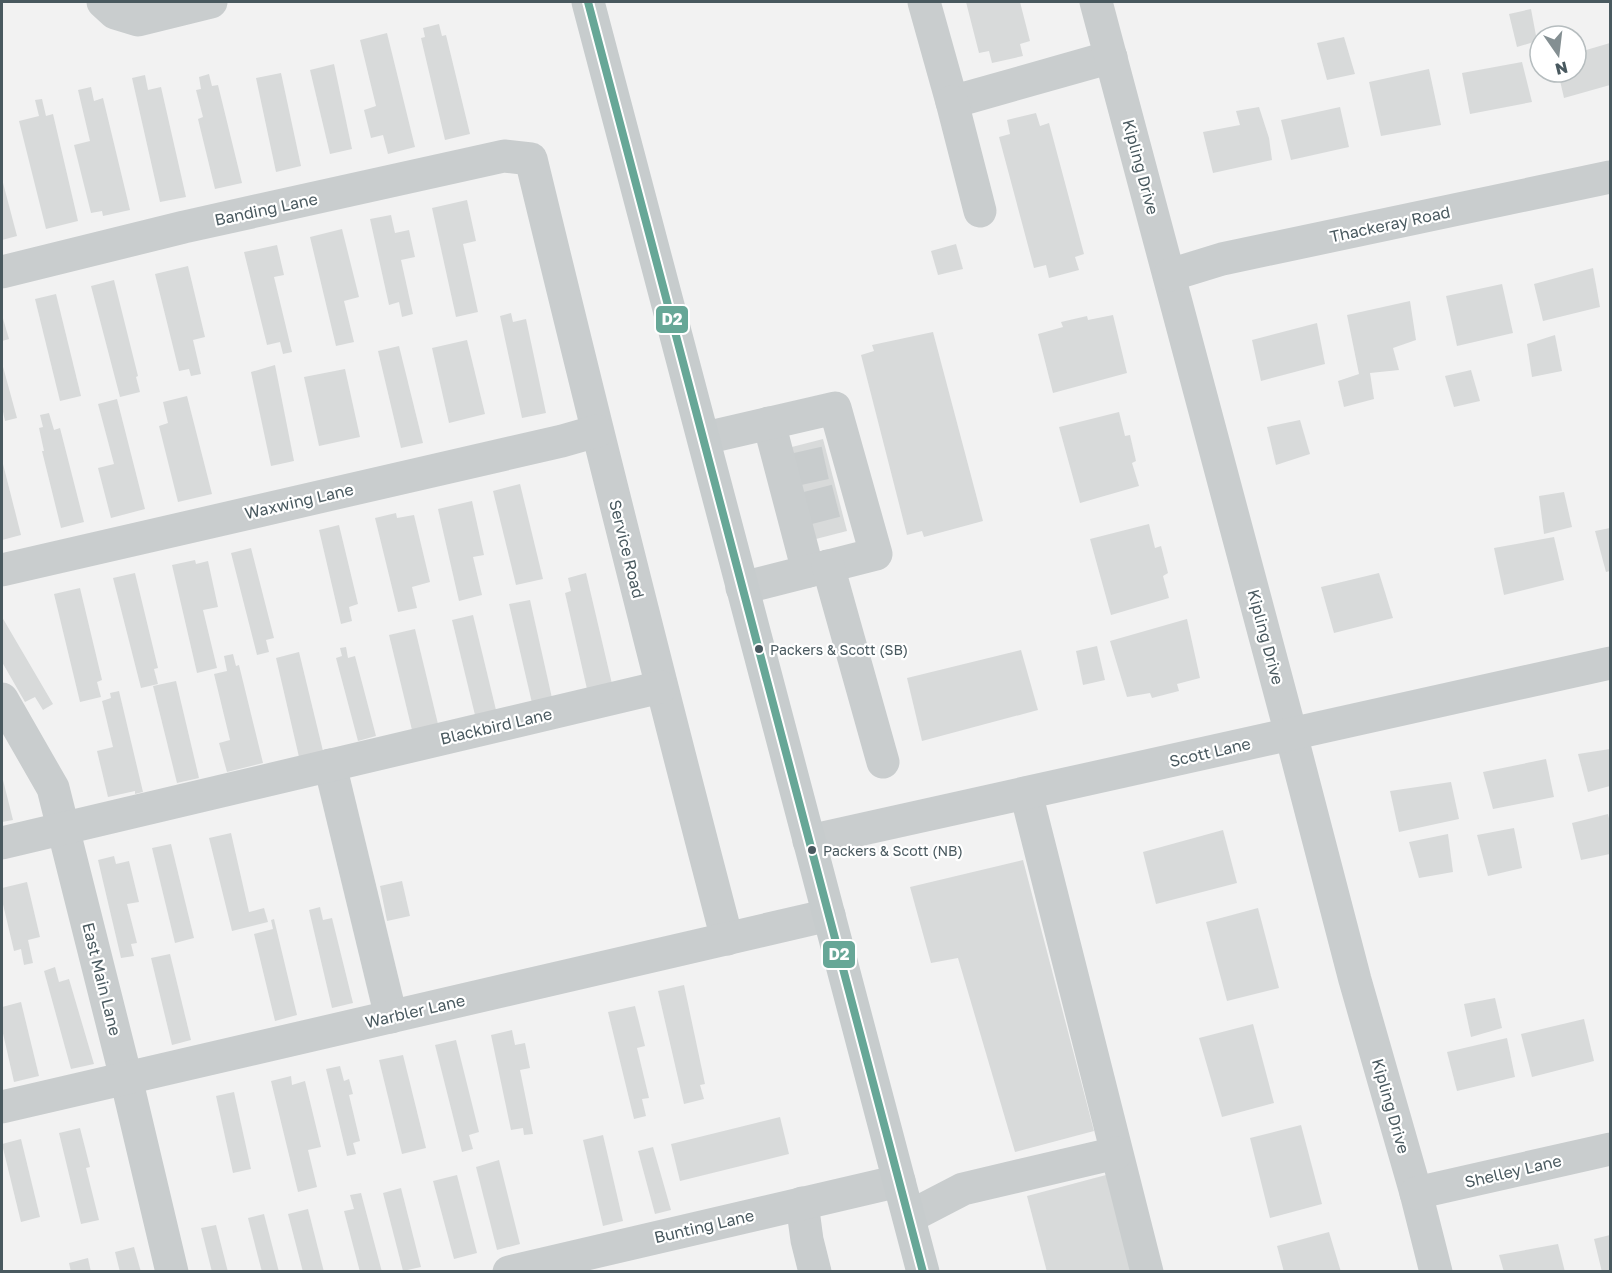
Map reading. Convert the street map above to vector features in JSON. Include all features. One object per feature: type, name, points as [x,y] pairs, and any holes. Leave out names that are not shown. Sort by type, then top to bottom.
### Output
[{"type":"main road","points":[[588,2],[705,438],[742,588],[923,1272]]},
{"type":"street","points":[[113,5],[138,20],[211,2]]},
{"type":"street","points":[[924,2],[980,211]]},
{"type":"street","name":"Kipling Drive","points":[[1096,2],[1292,734],[1354,980],[1416,1192],[1436,1272]]},
{"type":"street","points":[[952,102],[1111,57]]},
{"type":"street","name":"Banding Lane","points":[[2,272],[184,227],[504,156],[531,159]]},
{"type":"street","name":"Service Road","points":[[531,159],[661,687],[727,939]]},
{"type":"street","name":"Thackeray Road","points":[[1170,274],[1222,259],[1611,177]]},
{"type":"street","points":[[705,438],[835,408],[839,460],[849,497],[876,554],[742,588]]},
{"type":"street","points":[[769,423],[788,471],[798,511],[883,762]]},
{"type":"street","name":"Waxwing Lane","points":[[2,570],[597,431]]},
{"type":"street","name":"Scott Lane","points":[[809,841],[1611,663]]},
{"type":"street","name":"Blackbird Lane","points":[[2,843],[661,687]]},
{"type":"street","name":"East Main Lane","points":[[2,699],[53,788],[172,1272]]},
{"type":"street","points":[[330,765],[390,1017]]},
{"type":"street","points":[[1026,793],[1147,1272]]},
{"type":"street","name":"Warbler Lane","points":[[2,1107],[829,915]]},
{"type":"street","name":"Shelley Lane","points":[[1416,1192],[1611,1149]]},
{"type":"street","points":[[909,1217],[963,1189],[1116,1153]]},
{"type":"street","name":"Bunting Lane","points":[[509,1272],[899,1181]]},
{"type":"street","points":[[802,1203],[807,1240],[815,1272]]},
{"type":"building","points":[[966,2],[1020,2],[1030,41],[1020,44],[1023,56],[992,63],[989,51],[979,53]]},
{"type":"building","points":[[1531,9],[1534,24],[1528,24],[1528,44],[1517,47],[1509,14]]},
{"type":"building","points":[[439,24],[442,36],[446,35],[470,134],[445,140],[421,38],[425,37],[423,28]]},
{"type":"building","points":[[387,33],[415,147],[388,154],[383,135],[371,138],[364,110],[376,106],[360,40]]},
{"type":"building","points":[[1344,37],[1355,74],[1327,80],[1317,43]]},
{"type":"building","points":[[1610,43],[1610,85],[1564,98],[1561,84],[1588,84],[1588,49]]},
{"type":"building","points":[[1522,62],[1532,102],[1470,114],[1462,73]]},
{"type":"building","points":[[334,64],[352,149],[330,154],[310,70]]},
{"type":"building","points":[[1429,69],[1441,125],[1381,136],[1369,82]]},
{"type":"building","points":[[281,73],[301,166],[276,172],[256,78]]},
{"type":"building","points":[[209,74],[212,86],[218,85],[242,183],[215,189],[198,119],[203,117],[196,90],[201,89],[199,77]]},
{"type":"building","points":[[145,75],[148,90],[161,87],[186,197],[160,202],[132,78]]},
{"type":"building","points":[[91,87],[94,101],[103,98],[130,210],[103,216],[102,211],[91,213],[74,145],[90,141],[78,90]]},
{"type":"building","points":[[42,99],[46,116],[53,114],[78,221],[46,229],[19,121],[39,116],[35,100]]},
{"type":"building","points":[[1259,107],[1269,138],[1272,160],[1213,173],[1203,132],[1240,125],[1236,111]]},
{"type":"building","points":[[1340,107],[1349,147],[1291,160],[1281,120]]},
{"type":"building","points":[[1036,113],[1040,126],[1049,123],[1084,254],[1075,257],[1079,270],[1049,278],[1046,265],[1034,268],[999,137],[1010,134],[1007,120]]},
{"type":"building","points":[[2,179],[17,236],[2,240]]},
{"type":"building","points":[[467,200],[476,241],[463,244],[478,312],[456,317],[432,208]]},
{"type":"building","points":[[391,215],[395,233],[409,230],[415,257],[401,260],[413,314],[402,317],[399,302],[389,305],[370,219]]},
{"type":"building","points":[[342,229],[359,297],[344,301],[354,342],[336,346],[310,237]]},
{"type":"building","points":[[956,244],[963,269],[938,275],[931,251]]},
{"type":"building","points":[[277,245],[284,275],[274,277],[292,352],[283,354],[280,342],[267,345],[244,252]]},
{"type":"building","points":[[188,266],[205,337],[193,340],[201,374],[191,376],[189,369],[179,371],[155,274]]},
{"type":"building","points":[[1593,268],[1600,307],[1543,321],[1534,284]]},
{"type":"building","points":[[114,280],[140,392],[120,397],[91,286]]},
{"type":"building","points":[[1502,284],[1513,333],[1457,346],[1446,296]]},
{"type":"building","points":[[56,294],[81,396],[60,401],[35,299]]},
{"type":"building","points":[[1410,301],[1416,340],[1393,348],[1399,370],[1370,373],[1374,399],[1344,407],[1338,381],[1359,374],[1347,315]]},
{"type":"building","points":[[511,313],[513,322],[526,319],[546,413],[522,418],[500,316]]},
{"type":"building","points":[[2,315],[9,339],[2,341]]},
{"type":"building","points":[[1113,315],[1127,373],[1053,393],[1038,334],[1063,327],[1061,322],[1087,316],[1088,320]]},
{"type":"building","points":[[1317,323],[1325,364],[1261,381],[1252,340]]},
{"type":"building","points":[[933,332],[983,521],[924,537],[922,531],[907,535],[861,355],[874,351],[872,345]]},
{"type":"building","points":[[1555,335],[1562,371],[1532,377],[1527,344]]},
{"type":"building","points":[[467,340],[485,414],[449,423],[432,348]]},
{"type":"building","points":[[399,346],[423,443],[401,448],[378,351]]},
{"type":"building","points":[[2,363],[17,418],[5,421],[2,407]]},
{"type":"building","points":[[275,365],[294,461],[271,466],[251,372]]},
{"type":"building","points":[[345,369],[360,437],[319,446],[304,377]]},
{"type":"building","points":[[1471,370],[1480,401],[1454,407],[1445,376]]},
{"type":"building","points":[[187,396],[212,494],[178,502],[159,426],[168,423],[163,402]]},
{"type":"building","points":[[117,399],[145,509],[111,518],[98,468],[114,464],[98,404]]},
{"type":"building","points":[[1119,412],[1125,436],[1130,435],[1136,461],[1132,463],[1139,486],[1080,503],[1059,427]]},
{"type":"building","points":[[49,413],[54,430],[60,428],[84,522],[61,528],[42,451],[44,451],[39,428],[43,427],[40,415]]},
{"type":"building","points":[[1300,420],[1310,454],[1276,465],[1267,427]]},
{"type":"building","points":[[823,439],[847,531],[812,540],[788,448]]},
{"type":"building","points":[[2,460],[21,535],[2,540]]},
{"type":"building","points":[[520,484],[543,579],[516,585],[493,491]]},
{"type":"building","points":[[1564,492],[1572,527],[1544,534],[1539,496]]},
{"type":"building","points":[[472,501],[484,555],[473,557],[482,595],[459,601],[438,509]]},
{"type":"building","points":[[396,513],[397,518],[414,515],[430,582],[412,587],[417,608],[398,612],[375,518]]},
{"type":"building","points":[[1149,524],[1155,548],[1161,546],[1168,573],[1163,576],[1169,598],[1111,615],[1090,539]]},
{"type":"building","points":[[339,525],[358,604],[349,607],[352,621],[341,624],[319,530]]},
{"type":"building","points":[[1610,528],[1610,571],[1606,572],[1595,531]]},
{"type":"building","points":[[1554,537],[1564,580],[1504,595],[1494,548]]},
{"type":"building","points":[[251,548],[274,638],[266,640],[269,652],[257,655],[231,553]]},
{"type":"building","points":[[195,560],[196,564],[208,561],[218,607],[203,610],[217,668],[197,673],[172,565]]},
{"type":"building","points":[[135,573],[158,668],[154,669],[158,684],[141,688],[113,578]]},
{"type":"building","points":[[586,573],[612,684],[587,689],[565,593],[571,591],[568,578]]},
{"type":"building","points":[[1379,573],[1393,618],[1334,633],[1321,587]]},
{"type":"building","points":[[80,588],[102,680],[97,682],[101,697],[80,702],[54,594]]},
{"type":"building","points":[[530,600],[552,698],[532,703],[509,604]]},
{"type":"building","points":[[473,615],[496,710],[475,715],[452,620]]},
{"type":"building","points":[[2,617],[53,704],[43,710],[35,697],[25,702],[2,662]]},
{"type":"building","points":[[1187,619],[1200,678],[1177,684],[1179,691],[1152,698],[1150,693],[1127,697],[1110,641]]},
{"type":"building","points":[[415,629],[438,724],[412,730],[389,635]]},
{"type":"building","points":[[1097,646],[1105,680],[1083,685],[1076,651]]},
{"type":"building","points":[[346,647],[348,658],[355,656],[376,736],[358,741],[336,658],[342,656],[340,648]]},
{"type":"building","points":[[1021,650],[1038,710],[922,741],[907,678]]},
{"type":"building","points":[[299,652],[323,751],[299,757],[276,658]]},
{"type":"building","points":[[233,654],[236,666],[239,665],[263,763],[227,772],[219,743],[230,740],[214,674],[227,671],[224,656]]},
{"type":"building","points":[[176,681],[199,778],[177,783],[153,686]]},
{"type":"building","points":[[119,691],[143,792],[135,794],[135,791],[108,797],[97,751],[113,747],[102,701],[111,698],[110,693]]},
{"type":"building","points":[[1610,749],[1610,786],[1588,792],[1578,754]]},
{"type":"building","points":[[1546,759],[1554,797],[1493,809],[1483,772]]},
{"type":"building","points":[[2,776],[13,820],[2,822]]},
{"type":"building","points":[[1451,782],[1459,819],[1399,832],[1390,791]]},
{"type":"building","points":[[1608,814],[1610,854],[1581,860],[1572,823]]},
{"type":"building","points":[[1514,828],[1522,868],[1488,876],[1477,835]]},
{"type":"building","points":[[1223,830],[1237,883],[1156,904],[1143,852]]},
{"type":"building","points":[[231,833],[249,912],[264,908],[268,922],[232,931],[209,838]]},
{"type":"building","points":[[1448,834],[1453,872],[1419,878],[1409,842]]},
{"type":"building","points":[[171,844],[194,938],[175,943],[152,848]]},
{"type":"building","points":[[114,856],[116,864],[129,861],[139,902],[127,904],[137,943],[131,944],[134,956],[121,958],[98,860]]},
{"type":"building","points":[[1023,860],[1094,1131],[1015,1152],[958,958],[931,963],[910,887]]},
{"type":"building","points":[[402,881],[410,916],[387,921],[380,886]]},
{"type":"building","points":[[27,882],[40,937],[28,940],[33,963],[24,965],[21,949],[14,951],[2,900],[2,888]]},
{"type":"building","points":[[320,907],[323,920],[332,918],[353,1003],[332,1008],[309,910]]},
{"type":"building","points":[[1258,908],[1279,988],[1227,1001],[1206,922]]},
{"type":"building","points":[[274,919],[297,1015],[275,1021],[254,934],[273,929],[271,920]]},
{"type":"building","points":[[170,954],[191,1040],[172,1045],[151,958]]},
{"type":"building","points":[[55,967],[59,982],[69,979],[94,1064],[71,1069],[44,971]]},
{"type":"building","points":[[684,985],[705,1084],[700,1085],[704,1099],[684,1104],[658,991]]},
{"type":"building","points":[[1495,998],[1502,1028],[1471,1037],[1464,1004]]},
{"type":"building","points":[[21,1002],[39,1076],[14,1082],[2,1029],[2,1007]]},
{"type":"building","points":[[635,1006],[645,1046],[637,1048],[649,1098],[642,1099],[646,1116],[634,1119],[608,1012]]},
{"type":"building","points":[[1584,1019],[1594,1061],[1532,1077],[1521,1034]]},
{"type":"building","points":[[1253,1024],[1274,1103],[1222,1117],[1199,1038]]},
{"type":"building","points":[[512,1030],[515,1045],[525,1043],[530,1068],[520,1070],[533,1134],[524,1135],[523,1128],[511,1130],[491,1035]]},
{"type":"building","points":[[1507,1038],[1515,1077],[1457,1091],[1447,1052]]},
{"type":"building","points":[[456,1040],[479,1132],[469,1135],[473,1149],[462,1152],[435,1045]]},
{"type":"building","points":[[403,1055],[426,1148],[402,1154],[379,1060]]},
{"type":"building","points":[[340,1066],[344,1081],[349,1079],[353,1094],[349,1095],[360,1141],[353,1143],[356,1154],[347,1156],[326,1069]]},
{"type":"building","points":[[291,1076],[292,1085],[305,1081],[321,1147],[308,1150],[317,1187],[298,1192],[271,1081]]},
{"type":"building","points":[[234,1092],[251,1169],[233,1173],[216,1096]]},
{"type":"building","points":[[780,1117],[789,1154],[680,1181],[671,1144]]},
{"type":"building","points":[[1301,1125],[1322,1204],[1270,1218],[1250,1138]]},
{"type":"building","points":[[80,1128],[90,1167],[86,1168],[99,1220],[81,1224],[59,1133]]},
{"type":"building","points":[[603,1135],[623,1221],[603,1226],[583,1140]]},
{"type":"building","points":[[21,1139],[40,1217],[21,1222],[2,1144]]},
{"type":"building","points":[[653,1147],[671,1210],[655,1214],[638,1151]]},
{"type":"building","points":[[499,1160],[520,1244],[497,1250],[476,1167]]},
{"type":"building","points":[[457,1175],[477,1253],[454,1259],[433,1181]]},
{"type":"building","points":[[1106,1175],[1132,1272],[1047,1272],[1027,1196]]},
{"type":"building","points":[[401,1188],[421,1267],[403,1271],[383,1193]]},
{"type":"building","points":[[361,1193],[382,1272],[360,1272],[344,1211],[354,1209],[350,1195]]},
{"type":"building","points":[[308,1209],[324,1272],[303,1272],[288,1214]]},
{"type":"building","points":[[264,1214],[279,1272],[262,1272],[248,1218]]},
{"type":"building","points":[[216,1225],[228,1272],[212,1272],[201,1228]]},
{"type":"building","points":[[1329,1232],[1341,1272],[1284,1272],[1277,1246]]},
{"type":"building","points":[[1610,1235],[1610,1272],[1602,1272],[1594,1239]]},
{"type":"building","points":[[1558,1244],[1565,1272],[1504,1272],[1499,1255]]},
{"type":"building","points":[[134,1247],[141,1272],[120,1272],[115,1252]]},
{"type":"building","points":[[88,1258],[91,1272],[71,1272],[69,1263]]},
{"type":"tunnel","points":[[793,470],[829,462]]},
{"type":"tunnel","points":[[804,509],[839,500]]},
{"type":"transit line","name":"D2","points":[[588,2],[923,1272]]},
{"type":"place","name":"Packers & Scott (SB)","points":[[759,649]]},
{"type":"place","name":"Packers & Scott (NB)","points":[[812,850]]}]
